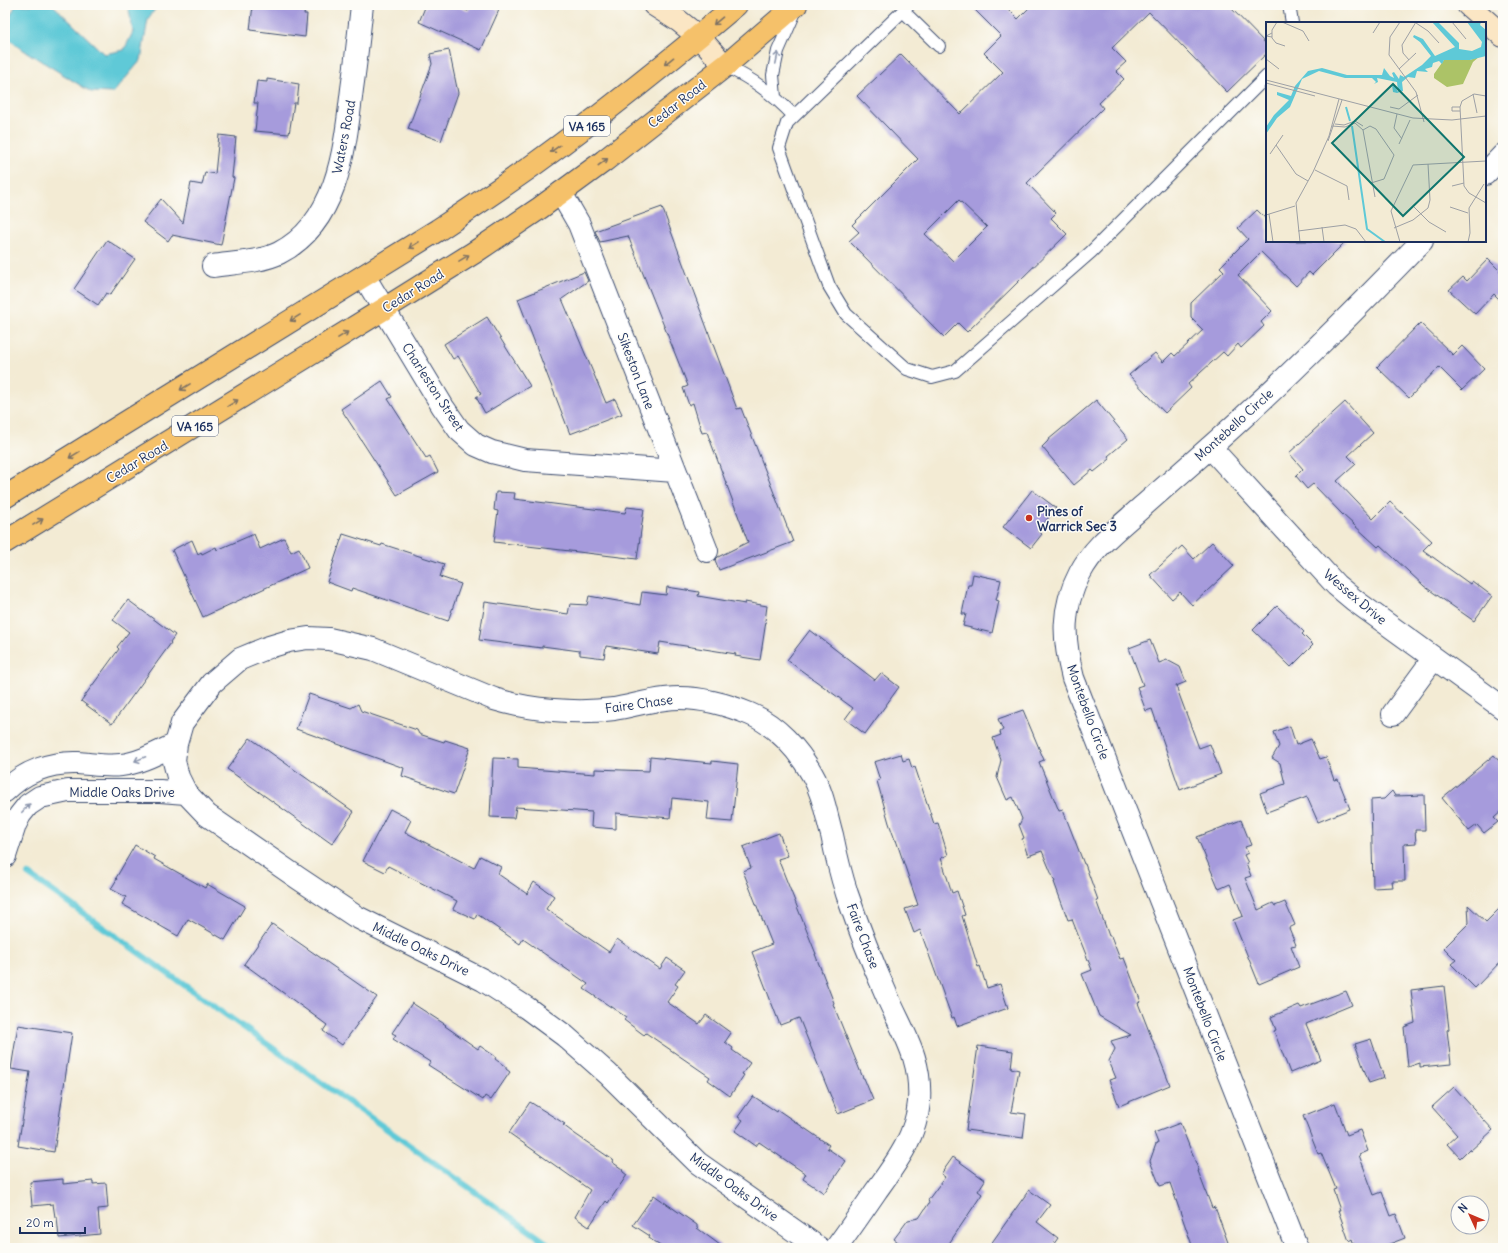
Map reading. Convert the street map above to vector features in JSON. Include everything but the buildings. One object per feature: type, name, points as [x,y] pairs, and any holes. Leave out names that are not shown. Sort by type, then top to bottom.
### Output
[{"type":"main road","name":"VA 165","points":[[5,497],[438,230],[535,164],[596,119],[699,37],[736,5]]},
{"type":"main road","name":"Cedar Road","points":[[5,542],[475,252],[561,193],[604,161],[725,66],[797,5]]},
{"type":"street","name":"Waters Road","points":[[213,266],[262,258],[278,253],[298,240],[315,223],[326,204],[338,175],[345,146],[362,5]]},
{"type":"street","points":[[654,5],[679,21],[699,37],[725,66]]},
{"type":"street","points":[[1468,5],[1503,36]]},
{"type":"street","points":[[1486,173],[1503,155]]},
{"type":"street","name":"Sikeston Lane","points":[[561,193],[579,224],[707,551]]},
{"type":"street","name":"Montebello Circle","points":[[1297,1248],[1073,678],[1066,653],[1065,625],[1070,596],[1080,572],[1104,542],[1256,406],[1366,299],[1421,242]]},
{"type":"street","name":"Charleston Street","points":[[364,276],[455,424],[459,430],[476,445],[492,452],[525,460],[675,471]]},
{"type":"street","name":"Wessex Drive","points":[[1210,447],[1336,585],[1354,600],[1503,708]]},
{"type":"street","name":"Faire Chase","points":[[186,793],[178,777],[174,761],[176,744],[182,723],[212,683],[240,659],[269,646],[308,638],[328,639],[373,649],[494,699],[513,705],[575,710],[613,709],[666,698],[700,699],[717,702],[745,712],[768,724],[799,754],[822,792],[847,893],[867,950],[912,1048],[920,1079],[919,1104],[913,1132],[902,1155],[836,1248]]},
{"type":"street","points":[[1393,714],[1434,658]]},
{"type":"street","name":"Middle Oaks Drive","points":[[5,790],[22,777],[46,766],[77,763],[120,765],[139,760],[176,744]]},
{"type":"street","name":"Middle Oaks Drive","points":[[5,856],[15,825],[20,815],[28,805],[40,797],[68,791],[160,791],[186,793],[207,815],[355,916],[483,980],[527,1008],[565,1036],[608,1074],[698,1164],[819,1248]]},
{"type":"lane","points":[[775,96],[773,75],[778,51],[797,5]]},
{"type":"lane","points":[[1289,5],[1292,22]]},
{"type":"lane","points":[[939,46],[906,8],[787,123],[779,148],[828,286],[846,314],[907,369],[932,377],[955,372],[1091,252],[1266,77]]},
{"type":"lane","points":[[725,66],[740,73],[775,96],[794,116]]},
{"type":"water","points":[[16,5],[53,5],[104,54],[124,50],[133,32],[129,10],[124,5],[158,5],[148,19],[141,60],[113,93],[91,92],[17,46],[5,35],[5,25]]},
{"type":"waterway","points":[[28,874],[554,1248]]},
{"type":"place","name":"Pines of Warrick Sec 3","points":[[1029,518]]}]
